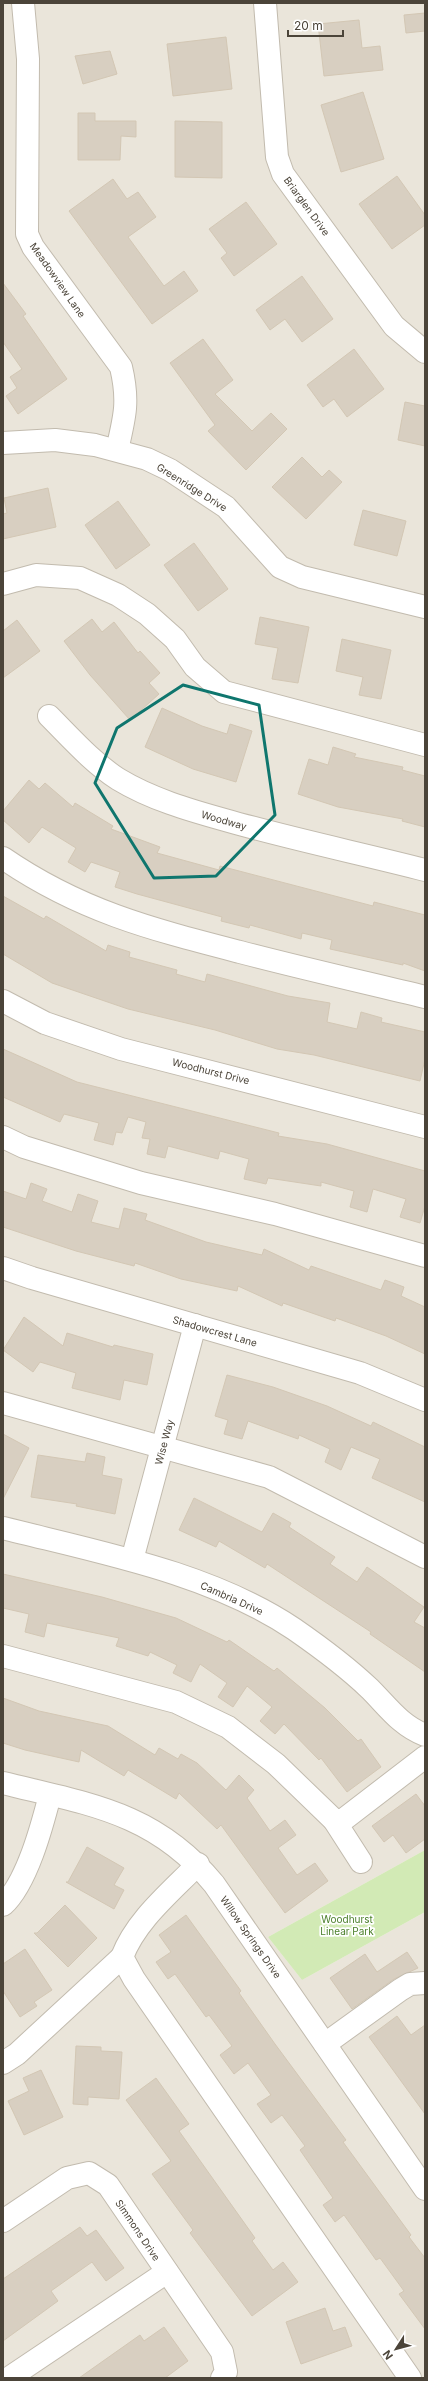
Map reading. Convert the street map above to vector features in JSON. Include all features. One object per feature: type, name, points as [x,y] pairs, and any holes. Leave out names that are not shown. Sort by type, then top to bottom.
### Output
[{"type":"street","name":"Meadowview Lane","points":[[23,3],[28,59],[27,234],[33,247],[120,367],[126,391],[126,415],[117,450]]},
{"type":"street","name":"Briarglen Drive","points":[[265,3],[277,157],[283,174],[394,326],[425,352]]},
{"type":"street","name":"Greenridge Drive","points":[[3,443],[54,440],[117,450],[147,459],[170,470],[226,507],[280,567],[302,577],[425,607]]},
{"type":"street","points":[[3,584],[36,576],[80,578],[118,595],[147,614],[175,639],[195,667],[224,692],[425,744]]},
{"type":"street","name":"Woodway","points":[[49,716],[97,763],[118,779],[148,794],[193,811],[272,834],[425,870]]},
{"type":"street","points":[[3,858],[37,881],[98,911],[157,931],[425,997]]},
{"type":"street","name":"Woodhurst Drive","points":[[3,1001],[45,1023],[121,1049],[425,1127]]},
{"type":"street","points":[[3,1137],[24,1147],[141,1183],[275,1214],[425,1256]]},
{"type":"street","name":"Shadowcrest Lane","points":[[3,1268],[32,1278],[360,1373],[425,1400]]},
{"type":"street","name":"Wise Way","points":[[132,1560],[195,1325]]},
{"type":"street","points":[[3,1403],[269,1477],[425,1557]]},
{"type":"street","name":"Cambria Drive","points":[[3,1528],[132,1560],[210,1587],[256,1607],[294,1628],[370,1689],[402,1723],[425,1735]]},
{"type":"street","points":[[3,1656],[176,1702],[228,1727],[276,1764],[334,1820],[361,1862]]},
{"type":"street","points":[[334,1820],[343,1820],[425,1757]]},
{"type":"street","name":"Willow Springs Drive","points":[[3,1783],[116,1812],[167,1838],[198,1864],[214,1884],[425,2189]]},
{"type":"street","points":[[3,1905],[13,1896],[36,1843],[50,1795]]},
{"type":"street","points":[[3,2062],[17,2054],[122,1957],[128,1942],[148,1916],[198,1864]]},
{"type":"street","points":[[122,1957],[134,1979],[410,2378]]},
{"type":"street","points":[[325,2044],[400,1990],[410,1984],[425,1983]]},
{"type":"street","name":"Simmons Drive","points":[[3,2221],[68,2178],[89,2173],[108,2185],[222,2352],[226,2372],[222,2378]]},
{"type":"street","points":[[9,2378],[167,2272]]},
{"type":"highlighted area","points":[[183,685],[259,705],[275,815],[216,876],[154,878],[95,783],[117,728]]},
{"type":"shaded area","points":[[3,3],[425,3],[425,1850],[268,1937],[302,1980],[425,1912],[425,2378],[3,2378]]},
{"type":"green space","name":"Woodhurst Linear Park","points":[[425,1850],[425,1912],[302,1980],[268,1937]]},
{"type":"building","points":[[425,13],[425,31],[406,33],[404,15]]},
{"type":"building","points":[[359,20],[362,48],[380,46],[383,70],[324,76],[318,24]]},
{"type":"building","points":[[226,37],[232,89],[173,96],[167,44]]},
{"type":"building","points":[[110,51],[117,74],[83,84],[75,56]]},
{"type":"building","points":[[363,92],[384,159],[341,172],[321,105]]},
{"type":"building","points":[[78,113],[95,113],[95,121],[136,121],[136,137],[121,136],[120,160],[78,160]]},
{"type":"building","points":[[175,121],[222,122],[222,178],[175,177]]},
{"type":"building","points":[[397,176],[425,215],[425,225],[392,249],[359,204]]},
{"type":"building","points":[[113,179],[127,199],[138,192],[156,217],[128,237],[164,286],[184,271],[198,291],[152,324],[69,211]]},
{"type":"building","points":[[246,202],[277,244],[234,276],[221,258],[227,253],[209,229]]},
{"type":"building","points":[[302,276],[333,319],[302,342],[285,319],[270,330],[256,310]]},
{"type":"building","points":[[3,283],[26,314],[23,316],[67,379],[18,414],[6,396],[17,388],[10,377],[22,369],[3,342]]},
{"type":"building","points":[[203,339],[233,380],[215,394],[252,431],[271,413],[287,429],[246,470],[208,431],[215,425],[170,363]]},
{"type":"building","points":[[354,349],[384,389],[347,417],[334,399],[323,407],[307,385]]},
{"type":"building","points":[[405,402],[425,406],[425,446],[398,440]]},
{"type":"building","points":[[302,457],[322,477],[329,470],[342,482],[306,519],[272,487]]},
{"type":"building","points":[[48,488],[56,527],[3,539],[3,514],[7,513],[4,498]]},
{"type":"building","points":[[118,501],[150,545],[116,569],[85,525]]},
{"type":"building","points":[[363,510],[406,521],[397,556],[354,545]]},
{"type":"building","points":[[194,543],[228,589],[198,611],[164,565]]},
{"type":"building","points":[[260,617],[309,627],[298,683],[272,679],[278,648],[255,644]]},
{"type":"building","points":[[92,619],[102,632],[114,622],[138,653],[140,651],[160,673],[149,683],[159,694],[130,720],[90,675],[64,641]]},
{"type":"building","points":[[17,620],[40,651],[3,678],[3,631]]},
{"type":"building","points":[[342,639],[391,650],[381,699],[359,695],[363,677],[336,671]]},
{"type":"building","points":[[162,708],[202,726],[227,734],[230,724],[252,731],[236,782],[193,769],[145,747]]},
{"type":"building","points":[[333,747],[356,754],[354,757],[403,767],[402,770],[425,776],[425,827],[402,821],[403,819],[338,807],[298,794],[309,759],[328,765]]},
{"type":"building","points":[[29,780],[39,789],[45,783],[73,807],[75,803],[113,826],[111,829],[160,847],[157,853],[219,870],[220,866],[373,906],[374,902],[425,915],[425,971],[403,963],[403,965],[330,949],[332,940],[302,933],[301,939],[250,925],[249,928],[221,921],[222,917],[115,887],[120,872],[91,862],[85,872],[68,862],[76,848],[42,827],[29,843],[3,820],[3,811]]},
{"type":"building","points":[[3,896],[44,919],[46,916],[106,951],[108,945],[130,952],[129,957],[177,970],[176,974],[205,982],[207,974],[288,996],[330,1003],[327,1022],[357,1029],[361,1012],[382,1018],[381,1022],[425,1032],[425,1059],[420,1081],[314,1055],[277,1049],[215,1030],[128,1009],[52,983],[3,954]]},
{"type":"building","points":[[3,1049],[77,1082],[279,1133],[278,1136],[327,1144],[425,1171],[425,1206],[420,1223],[400,1217],[406,1199],[373,1189],[367,1212],[350,1207],[354,1191],[321,1182],[321,1186],[268,1178],[266,1184],[244,1179],[249,1159],[220,1151],[218,1159],[168,1146],[165,1158],[147,1154],[150,1139],[142,1138],[146,1122],[128,1117],[122,1133],[116,1132],[113,1145],[94,1140],[99,1123],[64,1114],[60,1122],[3,1097]]},
{"type":"building","points":[[31,1183],[47,1189],[42,1201],[72,1212],[78,1194],[98,1201],[91,1222],[119,1229],[124,1208],[147,1214],[145,1220],[206,1242],[262,1255],[264,1249],[309,1270],[311,1266],[381,1290],[385,1280],[404,1287],[401,1296],[425,1307],[425,1354],[386,1336],[336,1318],[335,1321],[283,1303],[282,1306],[238,1286],[237,1291],[181,1279],[135,1263],[134,1266],[76,1251],[3,1227],[3,1191],[26,1199]]},
{"type":"building","points":[[24,1317],[63,1346],[67,1333],[113,1347],[114,1345],[153,1354],[147,1385],[124,1380],[120,1400],[72,1388],[76,1373],[40,1362],[33,1372],[3,1350]]},
{"type":"building","points":[[227,1375],[273,1387],[327,1406],[371,1426],[373,1422],[425,1447],[425,1502],[372,1478],[380,1459],[351,1447],[341,1470],[325,1462],[330,1449],[299,1435],[298,1439],[248,1421],[242,1439],[224,1434],[228,1420],[215,1416]]},
{"type":"building","points":[[3,1434],[29,1448],[3,1499]]},
{"type":"building","points":[[87,1453],[105,1457],[102,1475],[122,1479],[115,1514],[76,1506],[77,1504],[31,1497],[38,1455],[85,1462]]},
{"type":"building","points":[[194,1498],[262,1532],[273,1513],[291,1523],[289,1527],[335,1557],[330,1564],[357,1582],[367,1567],[424,1607],[414,1622],[425,1628],[425,1672],[370,1634],[371,1632],[267,1564],[265,1568],[219,1541],[216,1547],[179,1530]]},
{"type":"building","points":[[3,1574],[102,1597],[176,1618],[227,1642],[229,1640],[274,1671],[277,1668],[325,1708],[358,1741],[361,1739],[381,1767],[347,1792],[321,1758],[319,1760],[284,1724],[275,1734],[260,1721],[272,1707],[247,1686],[233,1707],[218,1697],[227,1683],[200,1664],[191,1682],[173,1673],[177,1665],[150,1652],[148,1656],[116,1646],[119,1638],[47,1623],[44,1637],[25,1632],[29,1614],[3,1608]]},
{"type":"building","points":[[3,1698],[39,1711],[108,1726],[155,1755],[159,1748],[178,1759],[181,1754],[197,1763],[226,1790],[239,1775],[254,1790],[247,1798],[270,1831],[285,1820],[296,1835],[278,1848],[297,1875],[315,1863],[328,1881],[285,1913],[221,1825],[217,1829],[179,1793],[176,1799],[128,1770],[124,1776],[81,1750],[79,1762],[25,1750],[3,1743]]},
{"type":"building","points":[[416,1794],[425,1806],[425,1839],[406,1853],[393,1835],[384,1842],[372,1826]]},
{"type":"building","points":[[87,1847],[124,1868],[114,1885],[124,1890],[114,1909],[66,1882],[68,1882]]},
{"type":"building","points":[[65,1905],[97,1938],[68,1967],[34,1933],[37,1933]]},
{"type":"building","points":[[186,1915],[241,1991],[239,1993],[275,2044],[346,2140],[343,2142],[411,2235],[409,2237],[425,2258],[425,2329],[399,2294],[404,2291],[380,2258],[376,2260],[344,2215],[335,2222],[323,2205],[333,2198],[300,2150],[305,2146],[282,2115],[271,2123],[257,2104],[271,2095],[248,2063],[234,2074],[220,2055],[232,2046],[209,2015],[206,2017],[175,1974],[168,1979],[156,1962],[171,1952],[159,1935]]},
{"type":"building","points":[[25,1949],[52,1990],[34,2002],[37,2006],[20,2017],[3,1991],[3,1964]]},
{"type":"building","points":[[407,1952],[418,1968],[394,1979],[352,2009],[330,1978],[365,1954],[377,1972]]},
{"type":"building","points":[[397,2016],[411,2035],[425,2025],[425,2114],[369,2037]]},
{"type":"building","points":[[76,2046],[101,2047],[101,2051],[122,2052],[119,2099],[88,2097],[88,2105],[73,2104]]},
{"type":"building","points":[[41,2070],[63,2117],[24,2135],[8,2101],[29,2091],[23,2078]]},
{"type":"building","points":[[156,2078],[189,2124],[179,2131],[255,2238],[252,2241],[273,2270],[283,2262],[298,2282],[252,2316],[190,2233],[193,2230],[152,2174],[171,2161],[126,2100]]},
{"type":"building","points":[[80,2227],[87,2236],[96,2230],[124,2268],[106,2281],[92,2262],[51,2291],[58,2301],[3,2341],[3,2279]]},
{"type":"building","points":[[325,2308],[333,2331],[345,2327],[352,2346],[301,2364],[286,2322]]},
{"type":"building","points":[[164,2327],[188,2361],[165,2378],[79,2378],[140,2335],[144,2341]]}]
